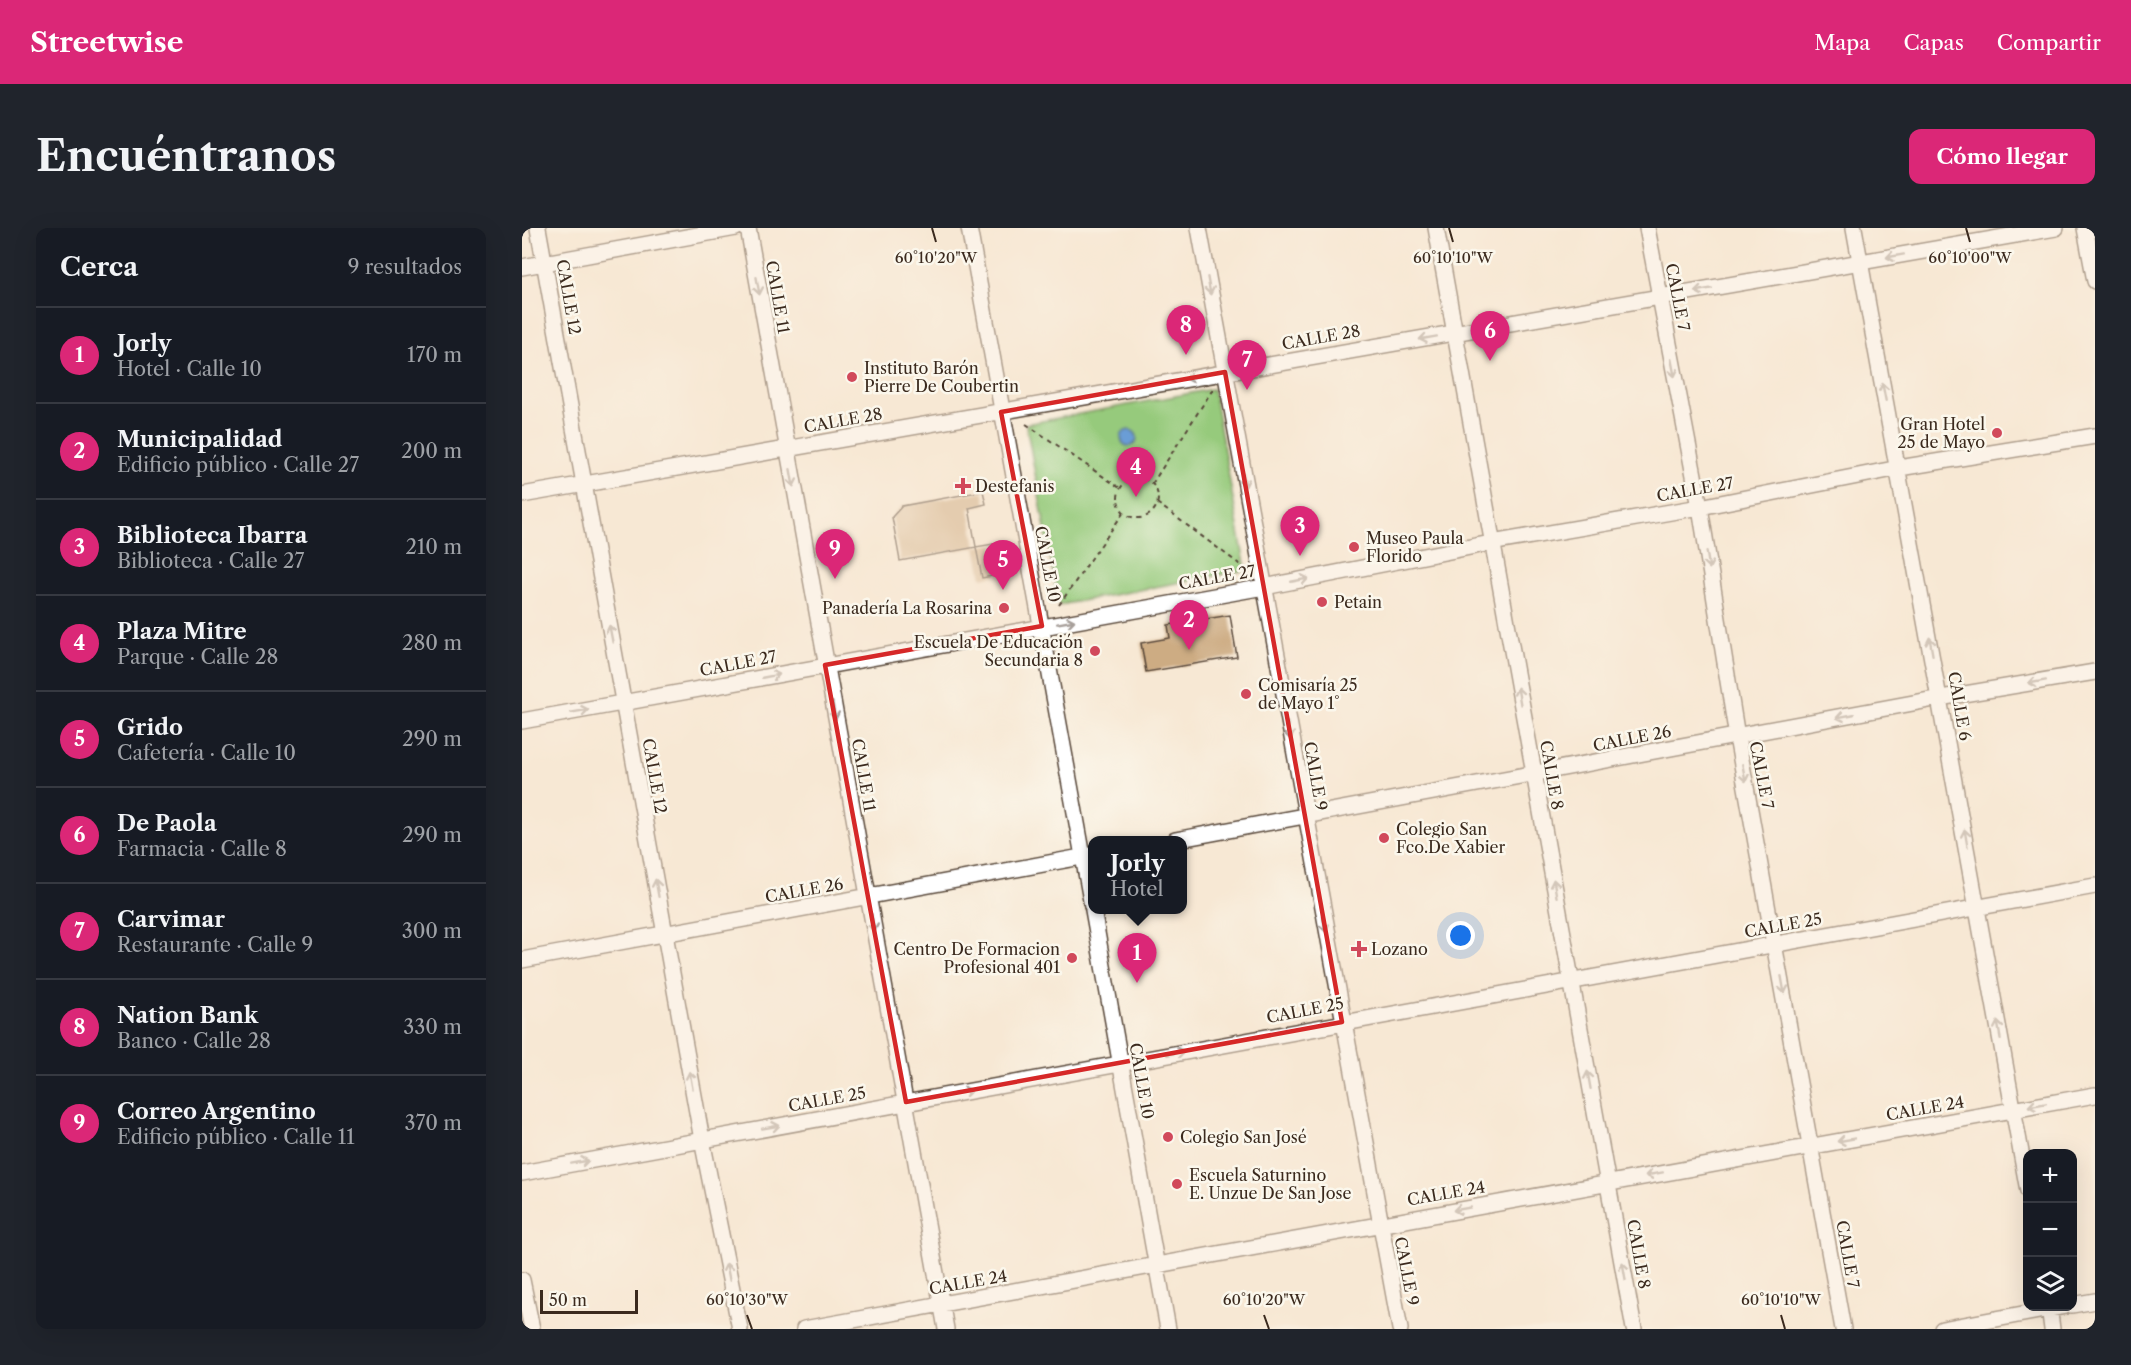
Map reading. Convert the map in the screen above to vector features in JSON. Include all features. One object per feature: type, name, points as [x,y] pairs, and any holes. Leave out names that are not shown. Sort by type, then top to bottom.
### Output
[{"type":"street","name":"CALLE 12","points":[[538,228],[702,1140],[740,1329]]},
{"type":"street","points":[[522,267],[736,228]]},
{"type":"street","name":"CALLE 11","points":[[748,228],[946,1329]]},
{"type":"street","name":"CALLE 10","points":[[969,228],[1041,626],[1088,856]]},
{"type":"street","name":"CALLE 9","points":[[1199,228],[1342,1022],[1400,1329]]},
{"type":"street","name":"CALLE 8","points":[[1436,228],[1634,1329]]},
{"type":"street","name":"CALLE 7","points":[[1647,228],[1700,507],[1737,737],[1843,1329]]},
{"type":"street","name":"CALLE 6","points":[[1854,228],[2023,1164]]},
{"type":"street","name":"CALLE 28","points":[[522,495],[2056,228]]},
{"type":"street","points":[[2085,228],[2095,281]]},
{"type":"street","name":"CALLE 27","points":[[522,721],[1264,587],[1491,543],[1700,507],[1899,468],[2095,436]]},
{"type":"street","name":"CALLE 26","points":[[1187,838],[1305,818],[1940,698],[2095,672]]},
{"type":"street","name":"CALLE 26","points":[[522,960],[1088,856]]},
{"type":"street","name":"CALLE 25","points":[[522,1173],[2095,886]]},
{"type":"street","name":"CALLE 10","points":[[1093,914],[1168,1329]]},
{"type":"street","name":"CALLE 24","points":[[804,1329],[2095,1095]]},
{"type":"street","points":[[522,1280],[532,1329]]},
{"type":"street","points":[[2077,1304],[2095,1302]]},
{"type":"street","points":[[1942,1329],[2034,1311]]},
{"type":"street","points":[[2049,1311],[2052,1329]]},
{"type":"path","points":[[1152,484],[1213,389]]},
{"type":"path","points":[[1026,424],[1120,488]]},
{"type":"path","points":[[1136,478],[1152,484],[1157,497],[1154,509],[1143,517],[1130,516],[1124,512],[1118,501],[1120,488],[1136,478]]},
{"type":"path","points":[[1157,503],[1246,570]]},
{"type":"path","points":[[1059,605],[1124,512]]},
{"type":"highlighted area","points":[[1225,372],[1342,1022],[906,1102],[825,665],[1042,626],[1001,412]]},
{"type":"green space","points":[[1213,389],[1246,570],[1059,605],[1026,424]]},
{"type":"water","points":[[1129,430],[1135,432],[1137,438],[1135,444],[1129,446],[1123,444],[1121,438],[1123,432]]},
{"type":"building","points":[[983,491],[986,504],[969,508],[976,547],[900,561],[892,517],[902,506]]},
{"type":"building","points":[[993,544],[998,575],[982,578],[976,547]]},
{"type":"building","points":[[1230,615],[1237,657],[1146,672],[1141,643],[1170,638],[1168,625]]},
{"type":"place","name":"Nation Bank","points":[[1186,355]]},
{"type":"place","name":"De Paola","points":[[1490,361]]},
{"type":"place","name":"Instituto Barón Pierre De Coubertin","points":[[852,377]]},
{"type":"place","name":"Carvimar","points":[[1247,390]]},
{"type":"place","name":"Gran Hotel 25 de Mayo","points":[[1997,433]]},
{"type":"place","name":"Destefanis","points":[[963,486]]},
{"type":"place","name":"Plaza Mitre","points":[[1136,497]]},
{"type":"place","name":"Museo Paula Florido","points":[[1354,547]]},
{"type":"place","name":"Biblioteca Ibarra","points":[[1300,556]]},
{"type":"place","name":"Correo Argentino","points":[[835,579]]},
{"type":"place","name":"Grido","points":[[1003,590]]},
{"type":"place","name":"Petain","points":[[1322,602]]},
{"type":"place","name":"Panadería La Rosarina","points":[[1004,608]]},
{"type":"place","name":"Municipalidad","points":[[1189,650]]},
{"type":"place","name":"Escuela De Educación Secundaria 8","points":[[1095,651]]},
{"type":"place","name":"Comisaría 25 de Mayo 1°","points":[[1246,694]]},
{"type":"place","name":"Colegio San Fco.De Xabier","points":[[1384,838]]},
{"type":"place","name":"Lozano","points":[[1359,949]]},
{"type":"place","name":"Centro De Formacion Profesional 401","points":[[1072,958]]},
{"type":"place","name":"Jorly","points":[[1137,983]]},
{"type":"place","name":"Colegio San José","points":[[1168,1137]]},
{"type":"place","name":"Escuela Saturnino E. Unzue De San Jose","points":[[1177,1184]]}]
